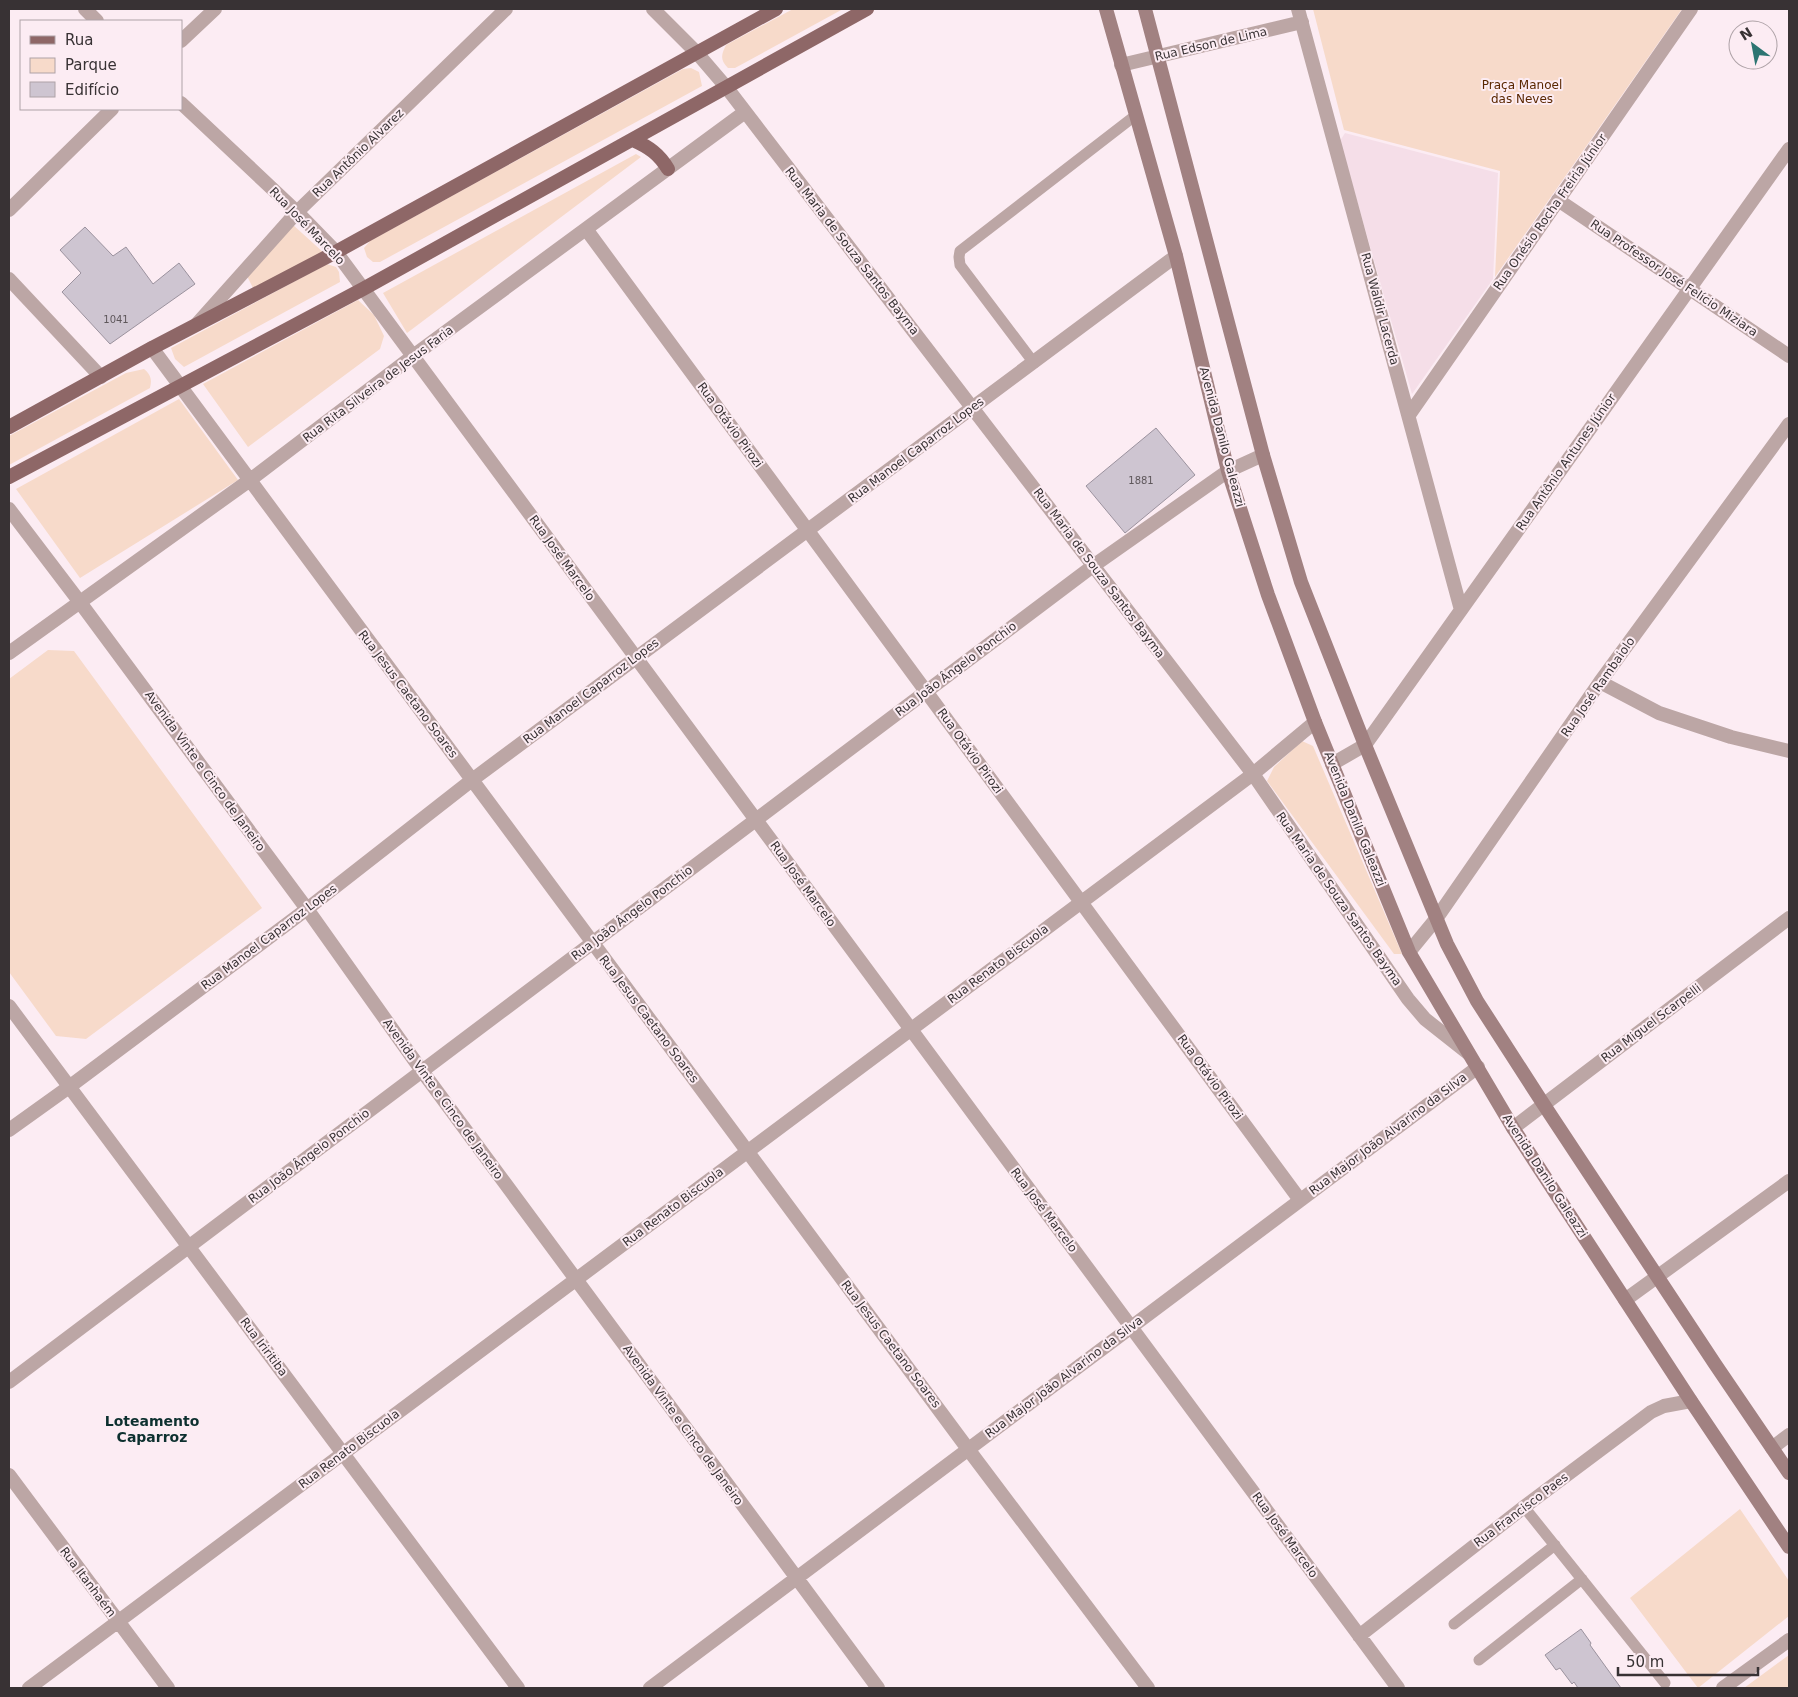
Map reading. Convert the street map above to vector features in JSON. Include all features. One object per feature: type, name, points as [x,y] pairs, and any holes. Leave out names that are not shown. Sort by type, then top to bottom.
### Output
[{"type":"main road","points":[[9,427],[152,348],[336,252],[776,9]]},
{"type":"main road","points":[[9,477],[179,385],[363,289],[867,9]]},
{"type":"main road","name":"Avenida Danilo Galeazzi","points":[[1106,9],[1176,256],[1228,471],[1268,595],[1315,722],[1410,952],[1513,1128],[1691,1401],[1789,1547]]},
{"type":"main road","points":[[1145,9],[1263,454],[1301,582],[1436,919],[1477,1001],[1715,1364],[1789,1473]]},
{"type":"main road","points":[[633,140],[648,146],[661,158],[668,169]]},
{"type":"street","points":[[85,9],[96,20]]},
{"type":"street","points":[[182,40],[214,9]]},
{"type":"street","name":"Rua Antônio Alvarez","points":[[197,325],[297,212],[506,9]]},
{"type":"street","name":"Rua Maria de Souza Santos Bayma","points":[[653,9],[696,53],[746,112],[1253,774],[1408,999],[1425,1019],[1474,1061]]},
{"type":"street","name":"Rua Onésio Rocha Freiria Júnior","points":[[1409,415],[1691,9]]},
{"type":"street","name":"Rua Edson de Lima","points":[[1121,66],[1300,16]]},
{"type":"street","name":"Rua Waldir Lacerda","points":[[1300,16],[1461,610]]},
{"type":"street","name":"Rua José Marcelo","points":[[182,104],[297,212],[336,252],[1398,1688]]},
{"type":"street","points":[[9,210],[111,110]]},
{"type":"street","name":"Rua Rita Silveira de Jesus Faria","points":[[9,653],[250,480],[413,356],[746,112]]},
{"type":"street","name":"Rua Antônio Antunes Júnior","points":[[1332,764],[1365,744],[1789,149]]},
{"type":"street","name":"Rua Professor José Felício Miziara","points":[[1558,200],[1789,356]]},
{"type":"street","name":"Rua Otávio Pirozi","points":[[586,229],[1300,1200]]},
{"type":"street","name":"Rua Manoel Caparroz Lopes","points":[[9,1130],[307,909],[472,780],[1176,256]]},
{"type":"street","points":[[9,279],[101,377]]},
{"type":"street","name":"Rua Jesus Caetano Soares","points":[[152,348],[968,1449],[1148,1688]]},
{"type":"street","name":"Rua José Rambaiolo","points":[[1410,952],[1436,919],[1600,682],[1789,424]]},
{"type":"street","name":"Rua João Ângelo Ponchio","points":[[9,1382],[1093,566],[1228,471],[1263,454]]},
{"type":"street","name":"Avenida Vinte e Cinco de Janeiro","points":[[9,509],[307,909],[422,1071],[878,1688]]},
{"type":"street","points":[[1600,682],[1659,713],[1731,737],[1789,751]]},
{"type":"street","name":"Rua Renato Biscuola","points":[[29,1688],[1253,774],[1315,722]]},
{"type":"street","name":"Rua Miguel Scarpelli","points":[[1513,1128],[1789,918]]},
{"type":"street","name":"Rua Iriritiba","points":[[9,1006],[518,1688]]},
{"type":"street","name":"Rua Major João Alvarino da Silva","points":[[650,1688],[1300,1200],[1474,1061]]},
{"type":"street","points":[[1625,1300],[1789,1181]]},
{"type":"street","name":"Rua Francisco Paes","points":[[1359,1636],[1524,1507],[1651,1412],[1664,1406],[1691,1401]]},
{"type":"street","points":[[1772,1448],[1789,1435]]},
{"type":"street","name":"Rua Itanhaém","points":[[9,1475],[168,1688]]},
{"type":"street","points":[[1724,1688],[1789,1640]]},
{"type":"lane","points":[[1034,363],[960,264],[960,251],[1136,115]]},
{"type":"lane","points":[[1524,1507],[1665,1683]]},
{"type":"lane","points":[[1454,1624],[1555,1545]]},
{"type":"lane","points":[[1479,1660],[1582,1580]]},
{"type":"shaded area","points":[[1345,133],[1498,173],[1493,279],[1412,394],[1340,141]]},
{"type":"green space","points":[[793,9],[843,9],[735,68],[728,68],[725,65],[722,57],[726,45]]},
{"type":"green space","name":"Praça Manoel das Neves","points":[[1313,9],[1682,9],[1495,277],[1500,171],[1344,130]]},
{"type":"green space","points":[[691,68],[699,72],[702,86],[380,262],[373,262],[367,257],[364,248],[370,241],[683,69]]},
{"type":"green space","points":[[636,154],[641,157],[407,333],[383,293]]},
{"type":"green space","points":[[292,224],[324,253],[254,290],[245,272]]},
{"type":"green space","points":[[327,264],[336,267],[339,272],[340,282],[184,367],[175,359],[171,348]]},
{"type":"green space","points":[[358,300],[374,315],[384,336],[380,349],[248,447],[203,384]]},
{"type":"green space","points":[[144,369],[150,377],[150,388],[9,465],[9,436],[126,373]]},
{"type":"green space","points":[[179,399],[238,480],[80,578],[16,489]]},
{"type":"green space","points":[[48,650],[74,651],[262,908],[86,1039],[56,1036],[9,972],[9,679]]},
{"type":"green space","points":[[1302,741],[1313,746],[1402,954],[1394,954],[1267,781],[1274,767]]},
{"type":"green space","points":[[1740,1509],[1789,1581],[1789,1616],[1698,1688],[1630,1598]]},
{"type":"green space","points":[[1789,1655],[1789,1688],[1744,1688]]},
{"type":"building","points":[[85,227],[113,256],[126,247],[153,284],[179,263],[195,284],[110,344],[62,292],[81,273],[60,250]]},
{"type":"building","points":[[1156,428],[1195,475],[1125,533],[1086,486]]},
{"type":"building","points":[[1581,1629],[1591,1643],[1590,1645],[1621,1688],[1578,1688],[1574,1682],[1572,1684],[1560,1668],[1556,1670],[1545,1655]]},
{"type":"district","name":"Loteamento Caparroz","points":[[152,1429]]}]
